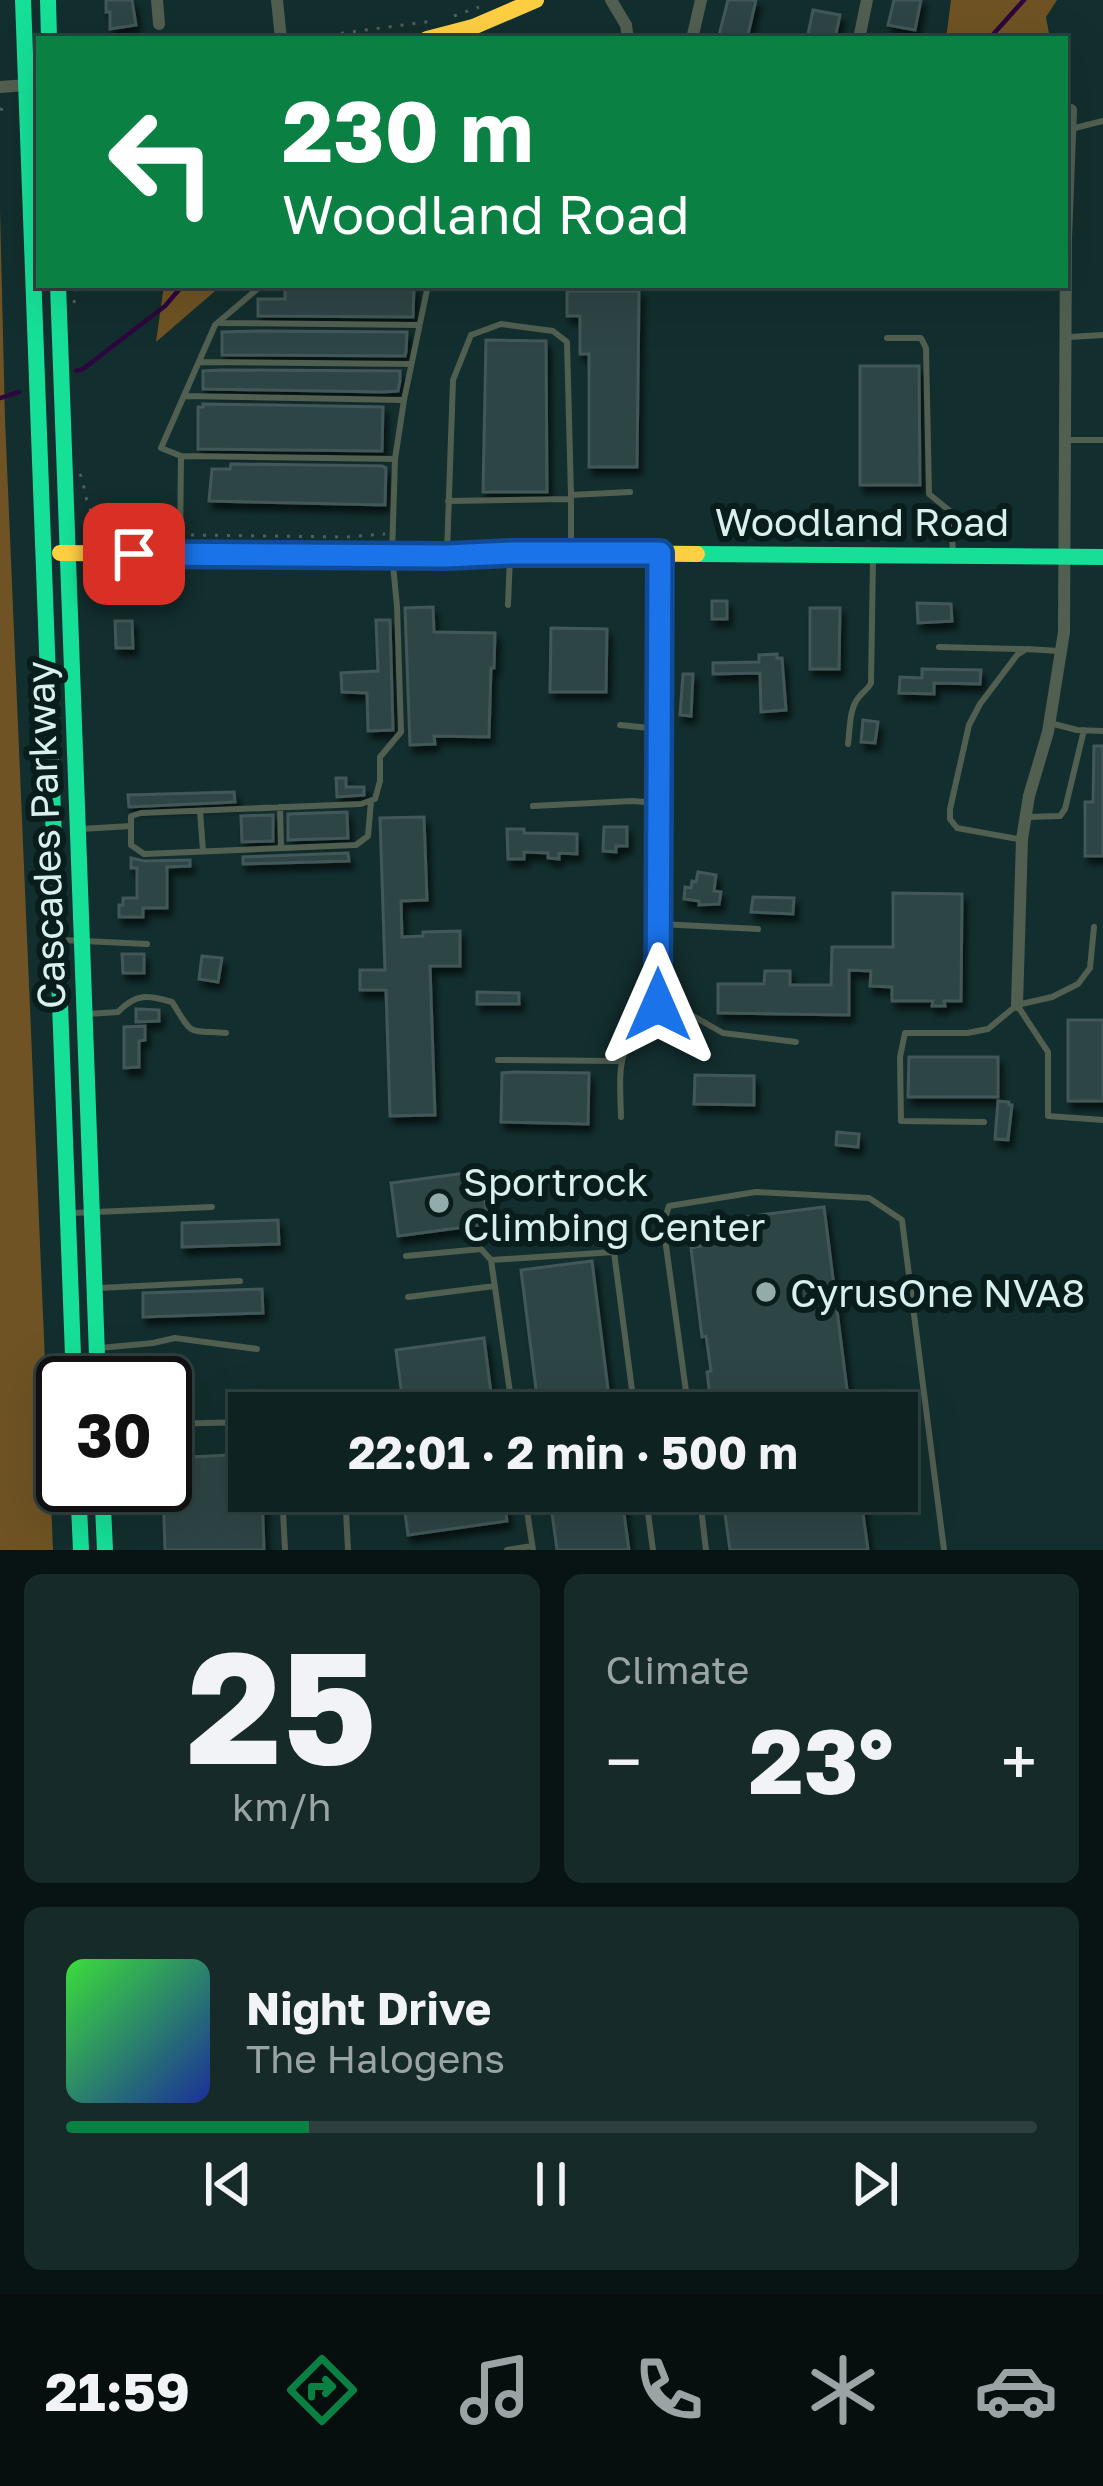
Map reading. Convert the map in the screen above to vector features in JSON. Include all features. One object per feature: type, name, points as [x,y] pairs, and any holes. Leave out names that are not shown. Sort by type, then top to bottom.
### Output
[{"type":"main road","name":"Cascades Parkway","points":[[23,0],[33,85],[36,213]]},
{"type":"main road","points":[[48,0],[50,36]]},
{"type":"main road","points":[[437,36],[536,0]]},
{"type":"main road","name":"Cascades Parkway","points":[[38,288],[73,1356]]},
{"type":"main road","name":"Cascades Parkway","points":[[58,288],[97,1356]]},
{"type":"main road","name":"Woodland Road","points":[[44,553],[1103,557]]},
{"type":"main road","points":[[79,1512],[81,1550]]},
{"type":"main road","points":[[103,1512],[105,1550]]},
{"type":"street","points":[[158,0],[159,24]]},
{"type":"street","points":[[277,0],[281,36]]},
{"type":"street","points":[[611,0],[628,36]]},
{"type":"street","points":[[693,36],[701,0]]},
{"type":"street","points":[[860,36],[867,0]]},
{"type":"street","points":[[0,87],[33,85]]},
{"type":"street","points":[[1068,212],[1071,110]]},
{"type":"street","points":[[1017,1005],[1022,840],[1062,651],[1066,288]]},
{"type":"street","points":[[658,1005],[660,553]]},
{"type":"lane","points":[[1070,129],[1103,121]]},
{"type":"lane","points":[[259,288],[218,323],[161,448],[182,456],[395,458]]},
{"type":"lane","points":[[371,801],[368,836],[356,845],[144,854],[131,845],[131,816],[361,804],[376,796],[380,757],[401,732],[392,555],[395,458],[427,288]]},
{"type":"lane","points":[[218,323],[419,325]]},
{"type":"lane","points":[[447,556],[453,380],[471,334],[501,324],[553,331],[567,342],[571,553]]},
{"type":"lane","points":[[1065,337],[1103,335]]},
{"type":"lane","points":[[887,338],[921,338],[926,348],[929,494],[950,511],[954,554]]},
{"type":"lane","points":[[199,362],[411,364]]},
{"type":"lane","points":[[184,396],[404,400]]},
{"type":"lane","points":[[1064,440],[1103,440]]},
{"type":"lane","points":[[180,554],[182,456]]},
{"type":"lane","points":[[448,501],[629,492]]},
{"type":"lane","points":[[508,605],[510,553]]},
{"type":"lane","points":[[848,744],[852,711],[871,683],[873,554]]},
{"type":"lane","points":[[939,647],[1062,651]]},
{"type":"lane","points":[[1022,840],[957,828],[950,809],[969,724],[1010,663],[1026,649]]},
{"type":"lane","points":[[1050,723],[1103,731]]},
{"type":"lane","points":[[620,725],[659,729]]},
{"type":"lane","points":[[1026,817],[1060,816],[1065,809],[1084,730]]},
{"type":"lane","points":[[533,806],[658,803]]},
{"type":"lane","points":[[280,807],[281,848]]},
{"type":"lane","points":[[200,811],[203,851]]},
{"type":"lane","points":[[78,829],[131,826]]},
{"type":"lane","points":[[658,924],[758,929]]},
{"type":"lane","points":[[984,1122],[902,1121],[900,1057],[905,1033],[988,1029],[1017,1005],[1052,997],[1078,984],[1090,968],[1094,927]]},
{"type":"lane","points":[[59,940],[147,944]]},
{"type":"lane","points":[[85,1014],[118,1012],[129,1000],[159,998],[172,1002],[191,1030],[226,1033]]},
{"type":"lane","points":[[621,1117],[619,1061],[634,1033],[658,1005],[684,1011],[723,1034],[796,1042]]},
{"type":"lane","points":[[1017,1005],[1048,1052],[1048,1116],[1103,1120]]},
{"type":"lane","points":[[498,1060],[619,1061]]},
{"type":"lane","points":[[686,1392],[662,1225],[669,1206],[756,1192],[869,1198],[902,1220],[944,1550]]},
{"type":"lane","points":[[68,1213],[212,1207]]},
{"type":"lane","points":[[406,1256],[482,1249],[491,1261],[510,1392]]},
{"type":"lane","points":[[491,1261],[614,1252],[632,1392]]},
{"type":"lane","points":[[95,1288],[240,1281]]},
{"type":"lane","points":[[408,1297],[495,1286]]},
{"type":"lane","points":[[97,1348],[175,1338],[257,1349]]},
{"type":"lane","points":[[192,1424],[228,1423]]},
{"type":"lane","points":[[283,1512],[285,1550]]},
{"type":"lane","points":[[346,1512],[348,1550]]},
{"type":"lane","points":[[507,1550],[532,1548],[527,1512]]},
{"type":"lane","points":[[648,1512],[653,1550]]},
{"type":"lane","points":[[701,1512],[706,1550]]},
{"type":"path","points":[[323,36],[443,20],[480,7]]},
{"type":"path","points":[[0,109],[9,111]]},
{"type":"path","points":[[74,307],[77,288]]},
{"type":"path","points":[[79,469],[90,510],[106,532],[121,536],[393,533]]},
{"type":"shaded area","points":[[951,0],[1057,0],[1046,17],[1049,36],[946,36]]},
{"type":"shaded area","points":[[0,209],[45,1356],[36,1356],[36,1512],[51,1512],[53,1550],[0,1550]]},
{"type":"shaded area","points":[[164,288],[219,288],[156,342]]},
{"type":"building","points":[[106,0],[132,0],[136,25],[110,29]]},
{"type":"building","points":[[728,0],[756,0],[748,36],[719,36]]},
{"type":"building","points":[[894,0],[921,0],[915,30],[888,25]]},
{"type":"building","points":[[813,10],[840,15],[836,36],[808,36]]},
{"type":"building","points":[[285,288],[414,288],[413,317],[258,316],[258,299],[285,299]]},
{"type":"building","points":[[567,291],[639,291],[637,467],[589,467],[589,354],[580,354],[580,316],[567,316]]},
{"type":"building","points":[[222,332],[407,332],[406,352],[405,356],[222,355]]},
{"type":"building","points":[[486,340],[546,341],[547,492],[483,492]]},
{"type":"building","points":[[860,366],[919,366],[920,485],[860,485]]},
{"type":"building","points":[[203,371],[400,371],[400,381],[398,391],[383,392],[203,389]]},
{"type":"building","points":[[198,407],[383,407],[382,451],[198,449]]},
{"type":"building","points":[[231,464],[382,466],[386,468],[385,505],[209,501],[212,469],[230,469]]},
{"type":"building","points":[[712,601],[727,601],[727,619],[712,619]]},
{"type":"building","points":[[917,603],[951,604],[952,621],[918,623]]},
{"type":"building","points":[[433,607],[434,632],[495,633],[489,737],[434,736],[435,744],[410,745],[405,608]]},
{"type":"building","points":[[810,608],[840,608],[839,669],[810,669]]},
{"type":"building","points":[[376,620],[390,620],[393,730],[368,731],[367,693],[342,692],[341,673],[378,671]]},
{"type":"building","points":[[115,621],[132,621],[133,648],[116,648]]},
{"type":"building","points":[[551,628],[607,629],[606,692],[550,692]]},
{"type":"building","points":[[759,655],[782,658],[786,710],[761,712],[760,673],[713,674],[713,663],[759,662]]},
{"type":"building","points":[[922,669],[981,670],[980,684],[934,683],[934,694],[899,693],[900,677],[922,678]]},
{"type":"building","points":[[683,674],[693,674],[691,716],[680,715]]},
{"type":"building","points":[[863,720],[878,722],[875,743],[861,742]]},
{"type":"building","points":[[1094,746],[1103,746],[1103,856],[1085,856],[1085,802],[1093,802]]},
{"type":"building","points":[[336,778],[346,778],[346,787],[364,787],[364,795],[337,797]]},
{"type":"building","points":[[234,792],[235,802],[129,807],[128,795]]},
{"type":"building","points":[[347,812],[348,838],[288,840],[288,814]]},
{"type":"building","points":[[273,815],[273,841],[242,842],[241,816]]},
{"type":"building","points":[[424,817],[427,900],[401,901],[402,937],[460,931],[460,966],[430,966],[435,1115],[390,1116],[386,990],[360,990],[360,970],[385,970],[380,818]]},
{"type":"building","points":[[604,827],[627,827],[627,846],[616,846],[616,852],[603,851]]},
{"type":"building","points":[[507,829],[577,834],[577,854],[559,853],[559,859],[548,858],[548,853],[524,852],[524,859],[508,859]]},
{"type":"building","points":[[348,853],[349,861],[243,864],[243,857]]},
{"type":"building","points":[[131,858],[190,860],[190,866],[167,867],[167,908],[143,908],[143,917],[119,917],[123,898],[137,898],[137,868],[131,868]]},
{"type":"building","points":[[698,872],[716,875],[714,891],[721,892],[719,904],[699,905],[699,901],[684,899],[685,887],[691,888]]},
{"type":"building","points":[[893,893],[962,894],[961,1001],[932,1006],[933,1001],[892,1001],[892,987],[870,986],[871,971],[849,970],[849,1015],[718,1013],[718,984],[764,984],[765,971],[790,971],[790,985],[831,985],[832,947],[893,947]]},
{"type":"building","points":[[753,897],[794,898],[793,914],[751,912]]},
{"type":"building","points":[[122,954],[144,954],[144,973],[123,973]]},
{"type":"building","points":[[202,956],[222,958],[218,982],[199,979]]},
{"type":"building","points":[[477,992],[519,993],[519,1004],[477,1004]]},
{"type":"building","points":[[136,1009],[159,1010],[159,1021],[136,1022]]},
{"type":"building","points":[[1068,1020],[1103,1020],[1103,1101],[1068,1101]]},
{"type":"building","points":[[145,1026],[145,1040],[139,1041],[139,1067],[124,1068],[124,1027]]},
{"type":"building","points":[[909,1057],[998,1057],[998,1097],[908,1097]]},
{"type":"building","points":[[502,1073],[589,1073],[588,1124],[501,1122]]},
{"type":"building","points":[[695,1075],[754,1076],[754,1105],[694,1104]]},
{"type":"building","points":[[998,1101],[1012,1105],[1008,1140],[995,1139]]},
{"type":"building","points":[[837,1132],[859,1134],[858,1147],[836,1145]]},
{"type":"building","name":"Sportrock Climbing Center","points":[[481,1171],[488,1224],[398,1236],[391,1183]]},
{"type":"building","name":"CyrusOne NVA8","points":[[824,1207],[847,1392],[709,1392],[707,1372],[711,1371],[691,1248],[700,1246],[697,1223]]},
{"type":"building","points":[[278,1220],[279,1244],[182,1247],[182,1223]]},
{"type":"building","points":[[592,1261],[608,1392],[536,1392],[521,1270]]},
{"type":"building","points":[[262,1289],[263,1313],[143,1317],[143,1293]]},
{"type":"building","points":[[484,1338],[491,1392],[401,1392],[396,1350]]},
{"type":"building","points":[[228,1455],[228,1512],[263,1512],[264,1550],[165,1550],[164,1512],[192,1512],[192,1457]]},
{"type":"building","points":[[405,1512],[506,1512],[507,1521],[408,1535]]},
{"type":"building","points":[[552,1512],[624,1512],[629,1550],[557,1550]]},
{"type":"building","points":[[863,1512],[868,1550],[730,1550],[725,1514]]},
{"type":"waterway","points":[[992,36],[1024,0]]},
{"type":"waterway","points":[[76,371],[165,306],[180,288]]},
{"type":"waterway","points":[[0,398],[19,392]]},
{"type":"traffic: fast","points":[[23,0],[73,1356]]},
{"type":"traffic: fast","points":[[48,0],[49,36]]},
{"type":"traffic: fast","points":[[58,288],[97,1356]]},
{"type":"traffic: fast","points":[[697,554],[1103,557]]},
{"type":"traffic: fast","points":[[79,1512],[81,1550]]},
{"type":"traffic: fast","points":[[103,1512],[105,1550]]},
{"type":"traffic: slow","points":[[438,36],[536,0]]},
{"type":"traffic: slow","points":[[60,553],[697,554]]},
{"type":"place","name":"Sportrock Climbing Center","points":[[439,1203]]},
{"type":"place","name":"CyrusOne NVA8","points":[[766,1292]]},
{"type":"route","points":[[134,554],[660,553],[658,1005]]}]
